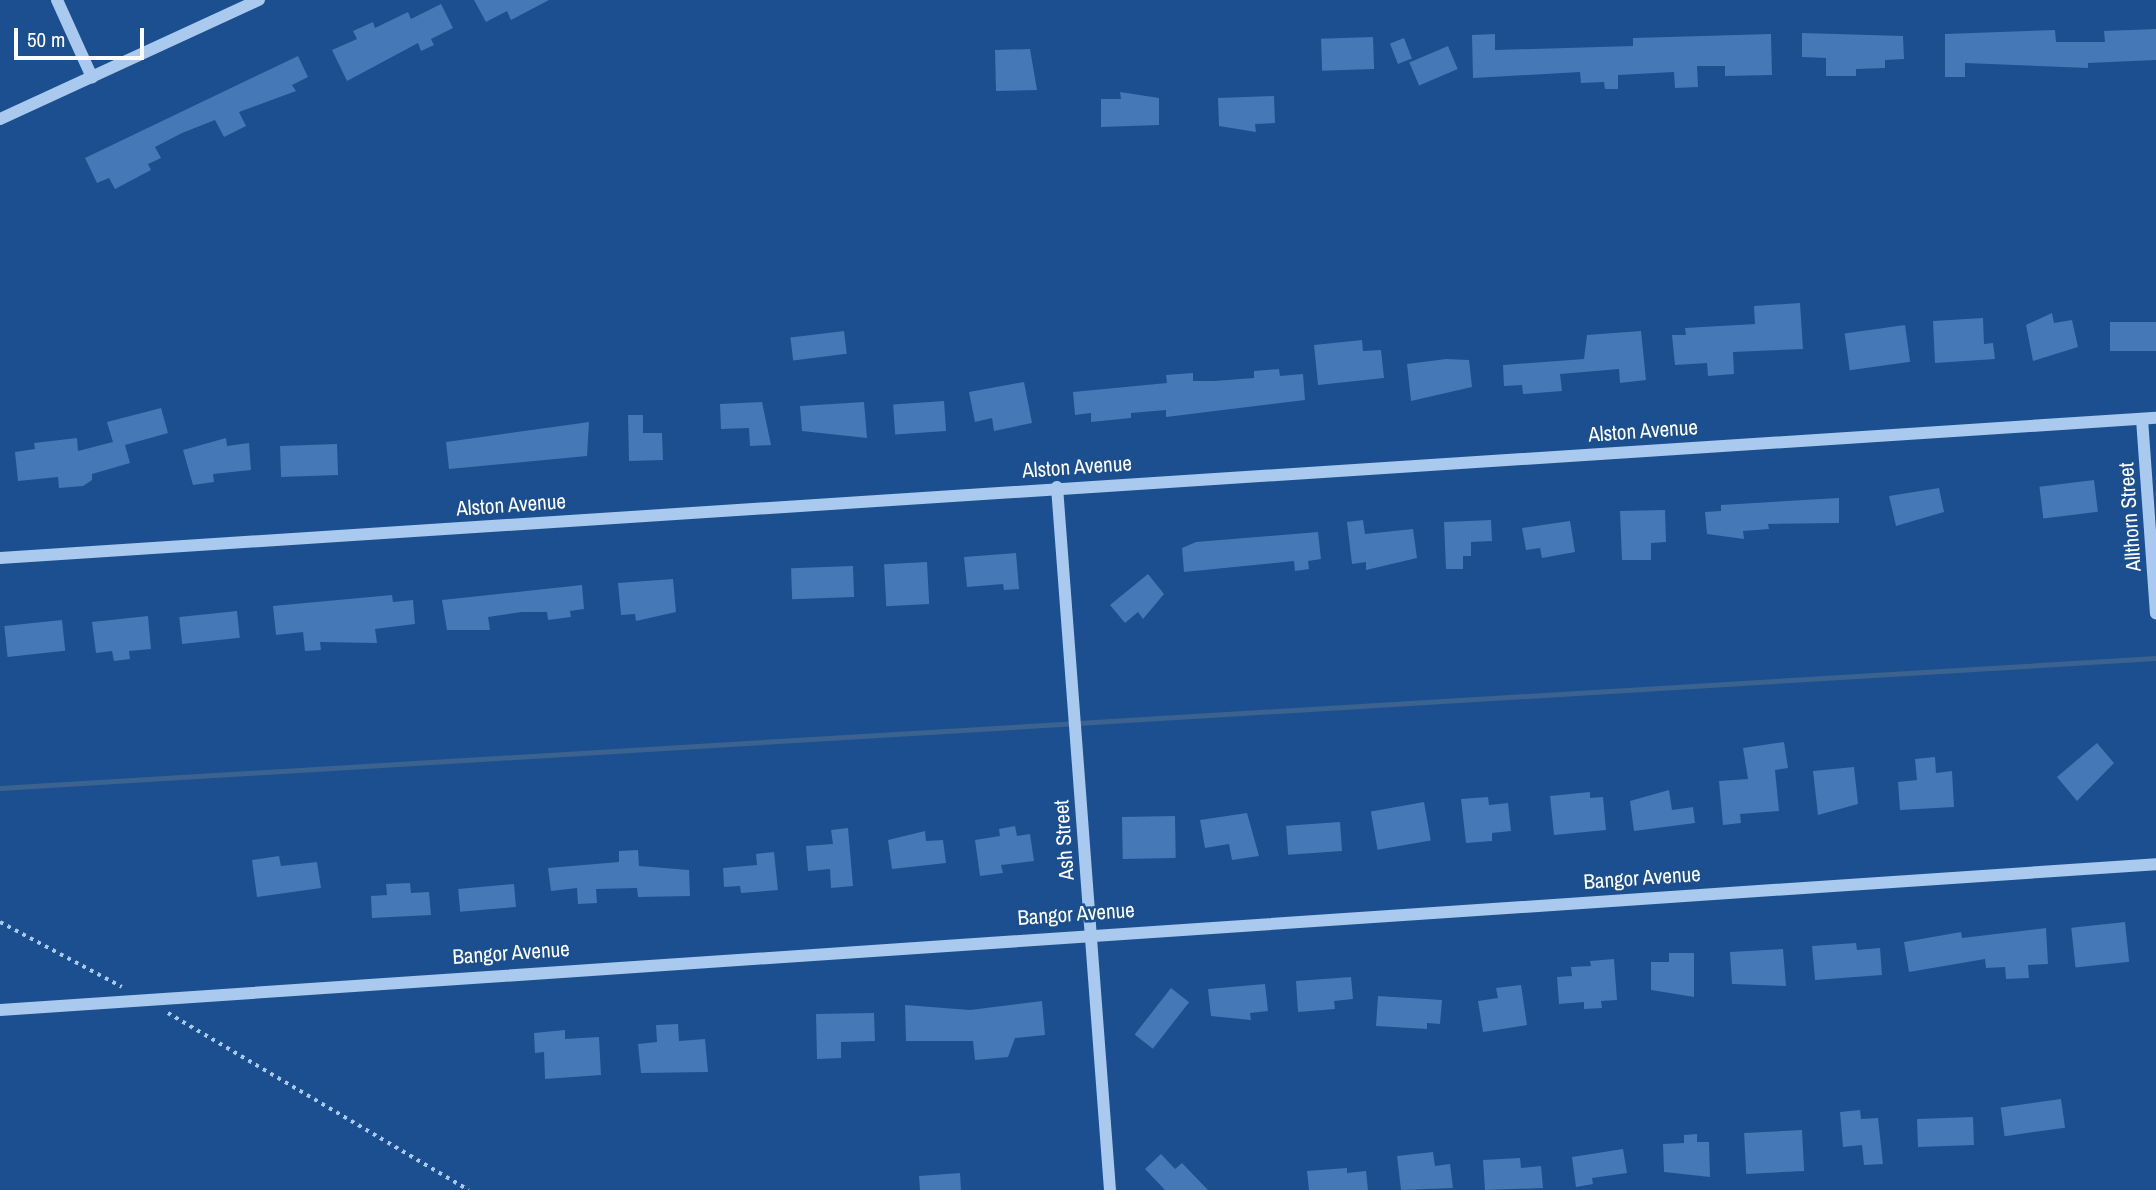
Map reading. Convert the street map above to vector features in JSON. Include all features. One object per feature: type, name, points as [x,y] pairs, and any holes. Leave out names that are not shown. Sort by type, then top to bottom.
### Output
[{"type":"street","points":[[57,0],[92,77]]},
{"type":"street","points":[[0,119],[259,0]]},
{"type":"street","name":"Alston Avenue","points":[[0,558],[1057,487],[2149,418]]},
{"type":"street","name":"Allthorn Street","points":[[2149,418],[2156,613]]},
{"type":"street","name":"Ash Street","points":[[1057,487],[1110,1190]]},
{"type":"street","name":"Bangor Avenue","points":[[0,1010],[141,997],[1090,932],[2156,864]]},
{"type":"path","points":[[0,922],[141,997]]},
{"type":"path","points":[[164,1011],[469,1190]]},
{"type":"building","points":[[474,0],[549,0],[511,20],[507,11],[486,22]]},
{"type":"building","points":[[441,4],[453,28],[431,39],[434,45],[421,51],[418,43],[347,81],[332,50],[357,39],[353,31],[373,22],[375,28],[408,12],[411,19]]},
{"type":"building","points":[[2156,29],[2156,60],[2088,63],[2088,68],[1965,63],[1965,77],[1945,77],[1945,34],[2055,30],[2056,42],[2105,42],[2104,31]]},
{"type":"building","points":[[1802,33],[1903,36],[1904,59],[1885,60],[1885,68],[1856,69],[1856,76],[1826,76],[1826,58],[1802,57]]},
{"type":"building","points":[[1495,34],[1495,50],[1633,46],[1633,38],[1771,34],[1772,75],[1725,76],[1725,66],[1697,66],[1698,87],[1675,88],[1674,72],[1618,75],[1618,89],[1605,89],[1604,82],[1581,83],[1580,72],[1473,78],[1472,35]]},
{"type":"building","points":[[1373,37],[1374,69],[1322,71],[1321,39]]},
{"type":"building","points":[[1404,38],[1412,59],[1398,64],[1390,43]]},
{"type":"building","points":[[1448,46],[1458,69],[1419,85],[1409,62]]},
{"type":"building","points":[[1030,49],[1037,90],[996,91],[995,50]]},
{"type":"building","points":[[298,56],[308,77],[292,85],[296,91],[239,112],[246,126],[224,137],[215,120],[155,147],[161,158],[148,164],[151,170],[115,189],[109,178],[97,183],[85,158]]},
{"type":"building","points":[[1120,92],[1159,98],[1159,125],[1101,127],[1101,99],[1121,99]]},
{"type":"building","points":[[1274,96],[1275,123],[1255,124],[1256,132],[1219,126],[1218,98]]},
{"type":"building","points":[[1800,303],[1803,349],[1733,352],[1734,374],[1708,376],[1707,363],[1675,365],[1672,335],[1686,335],[1685,328],[1755,324],[1754,306]]},
{"type":"building","points":[[2052,313],[2054,323],[2072,320],[2078,347],[2033,361],[2026,325]]},
{"type":"building","points":[[1983,318],[1984,344],[1993,343],[1995,359],[1935,363],[1933,321]]},
{"type":"building","points":[[2110,322],[2156,322],[2156,351],[2110,351]]},
{"type":"building","points":[[1905,325],[1910,362],[1850,370],[1845,333]]},
{"type":"building","points":[[844,331],[847,354],[793,360],[790,338]]},
{"type":"building","points":[[1641,331],[1646,380],[1620,383],[1619,369],[1560,374],[1562,391],[1523,394],[1522,385],[1504,386],[1503,365],[1584,359],[1587,335]]},
{"type":"building","points":[[1362,340],[1363,351],[1381,350],[1384,378],[1318,385],[1314,345]]},
{"type":"building","points":[[1446,359],[1469,360],[1472,387],[1411,401],[1407,364]]},
{"type":"building","points":[[1279,369],[1280,376],[1303,374],[1305,400],[1166,417],[1166,410],[1131,413],[1131,418],[1091,422],[1091,413],[1075,415],[1073,392],[1167,383],[1166,375],[1193,373],[1193,381],[1214,381],[1254,378],[1254,371]]},
{"type":"building","points":[[1024,382],[1032,423],[994,431],[992,418],[975,422],[969,392]]},
{"type":"building","points":[[944,401],[946,431],[895,434],[893,405]]},
{"type":"building","points":[[762,402],[771,445],[750,446],[749,428],[721,429],[720,404]]},
{"type":"building","points":[[864,402],[867,438],[802,431],[800,406]]},
{"type":"building","points":[[161,408],[168,433],[125,445],[130,463],[92,474],[92,480],[83,486],[59,488],[58,477],[18,481],[15,452],[35,449],[34,443],[77,438],[78,451],[113,442],[107,422]]},
{"type":"building","points":[[628,415],[643,415],[643,433],[662,433],[663,460],[629,461]]},
{"type":"building","points":[[589,422],[587,456],[449,469],[446,442]]},
{"type":"building","points":[[226,438],[227,446],[249,443],[251,470],[213,474],[214,482],[193,485],[183,450]]},
{"type":"building","points":[[337,444],[338,475],[281,477],[280,446]]},
{"type":"building","points":[[2094,480],[2098,512],[2043,518],[2039,487]]},
{"type":"building","points":[[1939,488],[1944,512],[1896,526],[1889,496]]},
{"type":"building","points":[[1839,498],[1839,523],[1768,524],[1769,529],[1743,531],[1744,539],[1707,534],[1705,512],[1721,511],[1721,505]]},
{"type":"building","points":[[1665,510],[1666,542],[1651,543],[1651,560],[1622,560],[1620,511]]},
{"type":"building","points":[[1363,520],[1365,534],[1413,529],[1417,558],[1366,570],[1366,562],[1352,564],[1347,522]]},
{"type":"building","points":[[1491,520],[1492,541],[1471,542],[1471,556],[1463,556],[1463,569],[1446,569],[1444,522]]},
{"type":"building","points":[[1570,521],[1575,552],[1542,558],[1540,548],[1526,550],[1522,528]]},
{"type":"building","points":[[1318,532],[1321,559],[1308,561],[1309,569],[1295,571],[1294,561],[1184,572],[1182,548],[1196,542]]},
{"type":"building","points":[[1016,553],[1019,589],[1004,590],[1003,584],[967,587],[964,557]]},
{"type":"building","points":[[927,562],[929,604],[886,606],[884,564]]},
{"type":"building","points":[[853,566],[854,597],[792,599],[791,568]]},
{"type":"building","points":[[1148,574],[1164,594],[1143,619],[1138,612],[1125,623],[1110,605]]},
{"type":"building","points":[[673,579],[676,612],[636,621],[635,614],[621,615],[618,583]]},
{"type":"building","points":[[582,585],[584,609],[570,611],[571,617],[548,620],[547,612],[522,612],[488,617],[490,630],[447,630],[442,600]]},
{"type":"building","points":[[392,595],[393,602],[413,600],[415,624],[375,629],[377,643],[320,642],[321,650],[305,651],[303,632],[276,635],[273,606]]},
{"type":"building","points":[[237,611],[240,638],[182,644],[179,617]]},
{"type":"building","points":[[148,616],[151,649],[129,651],[130,659],[114,661],[112,651],[96,653],[92,622]]},
{"type":"building","points":[[62,620],[65,651],[8,657],[4,626]]},
{"type":"building","points":[[1784,742],[1788,768],[1775,770],[1779,811],[1740,814],[1741,823],[1723,825],[1719,781],[1748,779],[1743,748]]},
{"type":"building","points":[[2097,743],[2114,763],[2077,801],[2057,777]]},
{"type":"building","points":[[1935,757],[1936,773],[1952,771],[1954,807],[1900,810],[1898,782],[1917,780],[1915,759]]},
{"type":"building","points":[[1854,767],[1858,804],[1818,815],[1813,771]]},
{"type":"building","points":[[1669,790],[1672,810],[1693,807],[1695,823],[1634,831],[1630,801]]},
{"type":"building","points":[[1590,792],[1590,798],[1603,797],[1606,830],[1554,835],[1550,796]]},
{"type":"building","points":[[1488,797],[1489,805],[1508,803],[1511,831],[1492,833],[1492,841],[1466,843],[1461,799]]},
{"type":"building","points":[[1424,802],[1431,840],[1378,850],[1371,811]]},
{"type":"building","points":[[1247,813],[1259,856],[1232,860],[1229,844],[1205,848],[1200,820]]},
{"type":"building","points":[[1175,816],[1176,858],[1123,859],[1122,817]]},
{"type":"building","points":[[1340,822],[1342,851],[1288,855],[1286,826]]},
{"type":"building","points":[[1015,826],[1017,836],[1030,834],[1034,861],[1001,865],[1003,873],[980,876],[975,840],[1000,836],[999,829]]},
{"type":"building","points":[[848,828],[853,886],[831,888],[830,869],[808,871],[806,846],[833,844],[831,830]]},
{"type":"building","points":[[925,831],[926,841],[943,840],[946,863],[892,869],[888,840]]},
{"type":"building","points":[[638,850],[639,866],[689,870],[690,896],[638,897],[637,888],[596,889],[597,903],[578,904],[577,888],[551,891],[548,868],[619,862],[619,851]]},
{"type":"building","points":[[774,852],[778,890],[741,893],[740,886],[724,887],[723,868],[757,865],[756,854]]},
{"type":"building","points":[[279,856],[281,866],[317,862],[321,888],[257,897],[252,860]]},
{"type":"building","points":[[410,883],[411,893],[429,892],[431,915],[372,918],[371,896],[387,895],[386,884]]},
{"type":"building","points":[[514,884],[516,907],[460,912],[458,889]]},
{"type":"building","points":[[2125,922],[2129,962],[2075,967],[2071,928]]},
{"type":"building","points":[[2046,928],[2048,964],[2028,965],[2029,978],[2006,979],[2005,967],[1986,968],[1985,959],[1909,972],[1904,942],[1961,932],[1962,938]]},
{"type":"building","points":[[1856,943],[1857,950],[1880,948],[1882,975],[1815,980],[1812,946]]},
{"type":"building","points":[[1783,949],[1786,986],[1732,984],[1730,952]]},
{"type":"building","points":[[1669,953],[1694,953],[1694,997],[1651,990],[1651,962],[1669,962]]},
{"type":"building","points":[[1614,959],[1617,1000],[1601,1001],[1602,1008],[1584,1009],[1584,1002],[1559,1004],[1557,977],[1572,976],[1571,967],[1591,966],[1590,961]]},
{"type":"building","points":[[1351,977],[1353,999],[1334,1001],[1335,1009],[1298,1012],[1296,981]]},
{"type":"building","points":[[1265,984],[1268,1011],[1250,1013],[1251,1020],[1211,1016],[1208,989]]},
{"type":"building","points":[[1521,985],[1527,1025],[1483,1032],[1478,1001],[1498,998],[1496,988]]},
{"type":"building","points":[[1171,988],[1189,1002],[1153,1049],[1135,1034]]},
{"type":"building","points":[[1378,996],[1442,1000],[1440,1024],[1427,1023],[1427,1029],[1376,1026]]},
{"type":"building","points":[[1042,1001],[1045,1035],[1015,1038],[1008,1057],[975,1060],[973,1041],[906,1041],[905,1005],[970,1010]]},
{"type":"building","points":[[874,1013],[875,1041],[841,1042],[841,1058],[817,1059],[816,1014]]},
{"type":"building","points":[[678,1024],[679,1041],[705,1039],[708,1072],[641,1073],[638,1044],[657,1042],[656,1025]]},
{"type":"building","points":[[565,1030],[565,1039],[599,1037],[601,1075],[545,1079],[544,1052],[535,1053],[534,1033]]},
{"type":"building","points":[[2061,1099],[2065,1128],[2005,1136],[2001,1107]]},
{"type":"building","points":[[1860,1110],[1861,1119],[1878,1118],[1883,1164],[1864,1165],[1862,1145],[1843,1147],[1840,1112]]},
{"type":"building","points":[[1973,1117],[1974,1145],[1918,1147],[1917,1119]]},
{"type":"building","points":[[1802,1130],[1804,1171],[1746,1174],[1744,1133]]},
{"type":"building","points":[[1697,1134],[1697,1142],[1709,1142],[1710,1177],[1664,1172],[1663,1144],[1684,1143],[1684,1135]]},
{"type":"building","points":[[1623,1149],[1627,1173],[1592,1178],[1593,1184],[1576,1187],[1572,1157]]},
{"type":"building","points":[[1433,1152],[1435,1166],[1450,1164],[1453,1188],[1401,1190],[1397,1156]]},
{"type":"building","points":[[1161,1154],[1175,1169],[1182,1163],[1208,1190],[1165,1190],[1145,1169]]},
{"type":"building","points":[[1520,1158],[1521,1168],[1541,1166],[1543,1188],[1485,1190],[1483,1160]]},
{"type":"building","points":[[1347,1168],[1347,1173],[1366,1171],[1368,1190],[1309,1190],[1307,1171]]},
{"type":"building","points":[[960,1173],[961,1190],[920,1190],[919,1176]]},
{"type":"waterway","points":[[0,788],[2156,658]]}]
